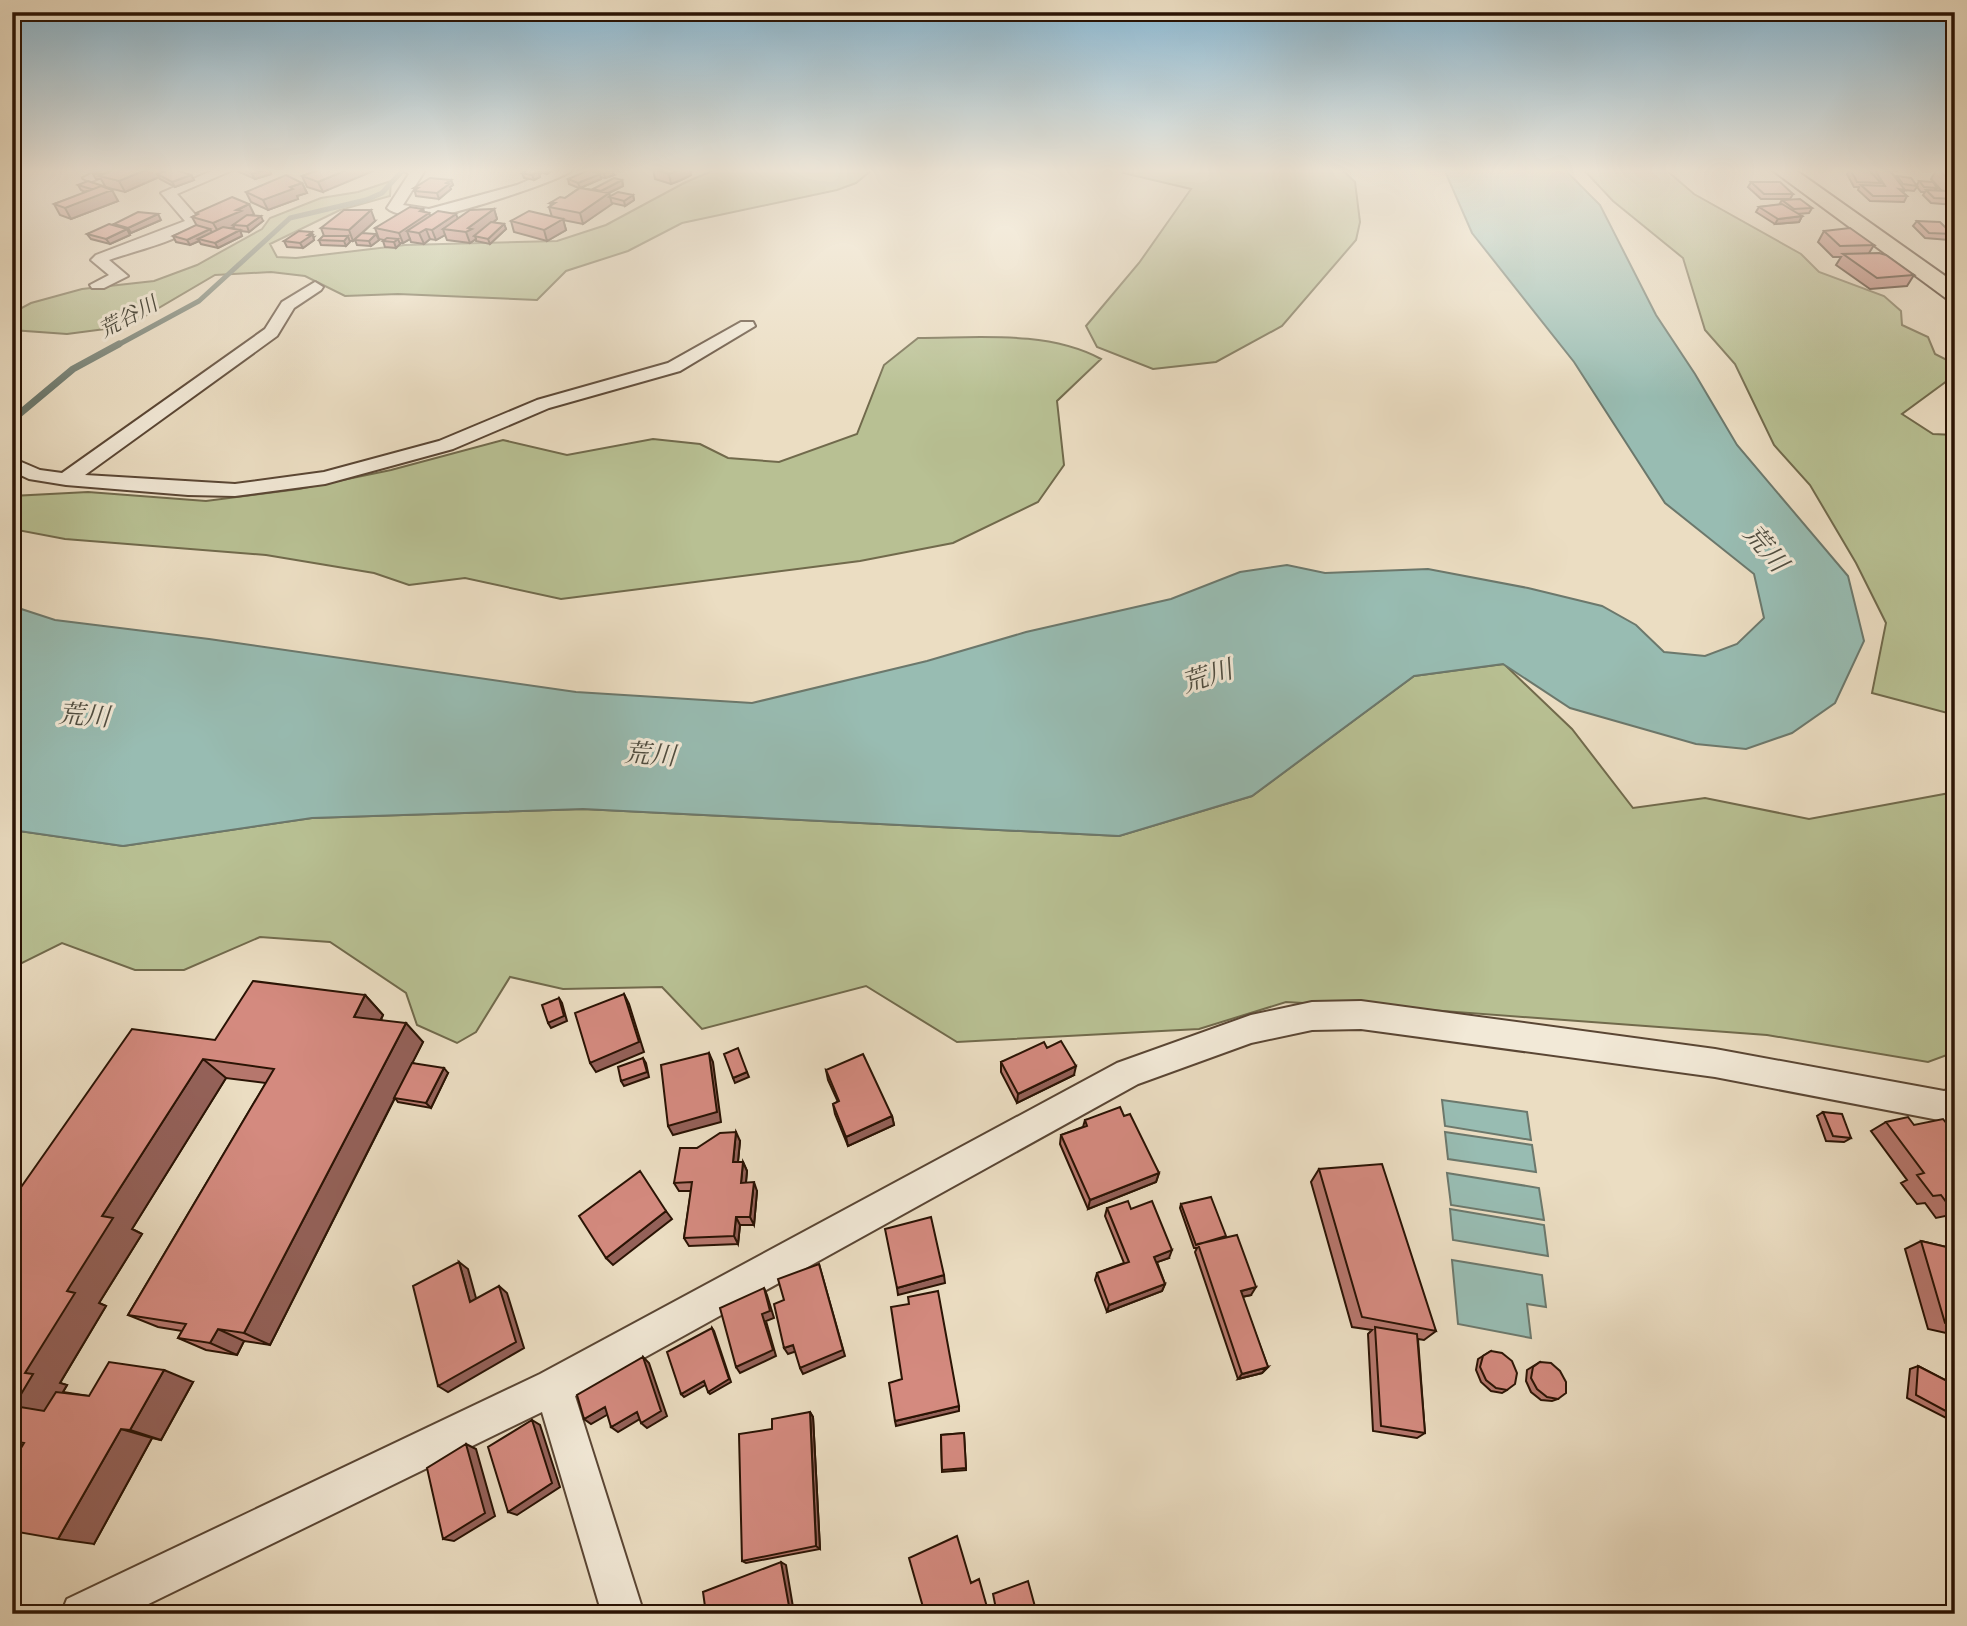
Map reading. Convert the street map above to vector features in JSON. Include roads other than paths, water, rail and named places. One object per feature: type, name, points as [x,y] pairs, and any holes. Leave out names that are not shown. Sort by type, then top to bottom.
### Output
[{"type":"highway","points":[[1887,245],[1955,294]]},
{"type":"highway","points":[[1912,245],[1955,275]]},
{"type":"street","points":[[98,285],[121,276],[99,260],[138,245]]},
{"type":"street","points":[[66,480],[271,332],[288,305],[315,287]]},
{"type":"street","points":[[12,464],[36,475],[66,480],[188,489],[235,490],[325,478],[446,444],[543,404],[674,367],[747,326]]},
{"type":"street","points":[[82,1614],[553,1387],[1128,1073],[1251,1028],[1312,1016],[1361,1015],[1715,1063],[1944,1106],[1955,1103]]},
{"type":"street","points":[[553,1387],[623,1614]]},
{"type":"water","name":"荒川","points":[[1481,245],[1620,245],[1656,315],[1737,445],[1848,576],[1864,641],[1835,703],[1792,733],[1746,749],[1696,744],[1570,708],[1503,664],[1414,676],[1252,796],[1119,836],[583,809],[312,818],[123,846],[12,830],[12,606],[55,620],[209,639],[576,692],[752,703],[927,661],[1026,632],[1171,599],[1240,572],[1287,565],[1325,573],[1428,569],[1528,588],[1602,606],[1636,625],[1664,652],[1705,656],[1737,644],[1764,618],[1754,574],[1665,503],[1574,362]]},
{"type":"water","points":[[1442,1100],[1527,1112],[1531,1140],[1445,1126]]},
{"type":"water","points":[[1445,1132],[1532,1145],[1536,1172],[1448,1159]]},
{"type":"water","points":[[1447,1173],[1539,1188],[1544,1220],[1451,1205]]},
{"type":"water","points":[[1450,1209],[1544,1225],[1548,1256],[1453,1240]]},
{"type":"water","points":[[1452,1260],[1542,1275],[1546,1307],[1527,1304],[1531,1338],[1458,1324]]},
{"type":"waterway","name":"荒谷川","points":[[116,346],[199,301],[261,245]]},
{"type":"waterway","name":"荒谷川","points":[[12,420],[73,369],[119,344]]}]
